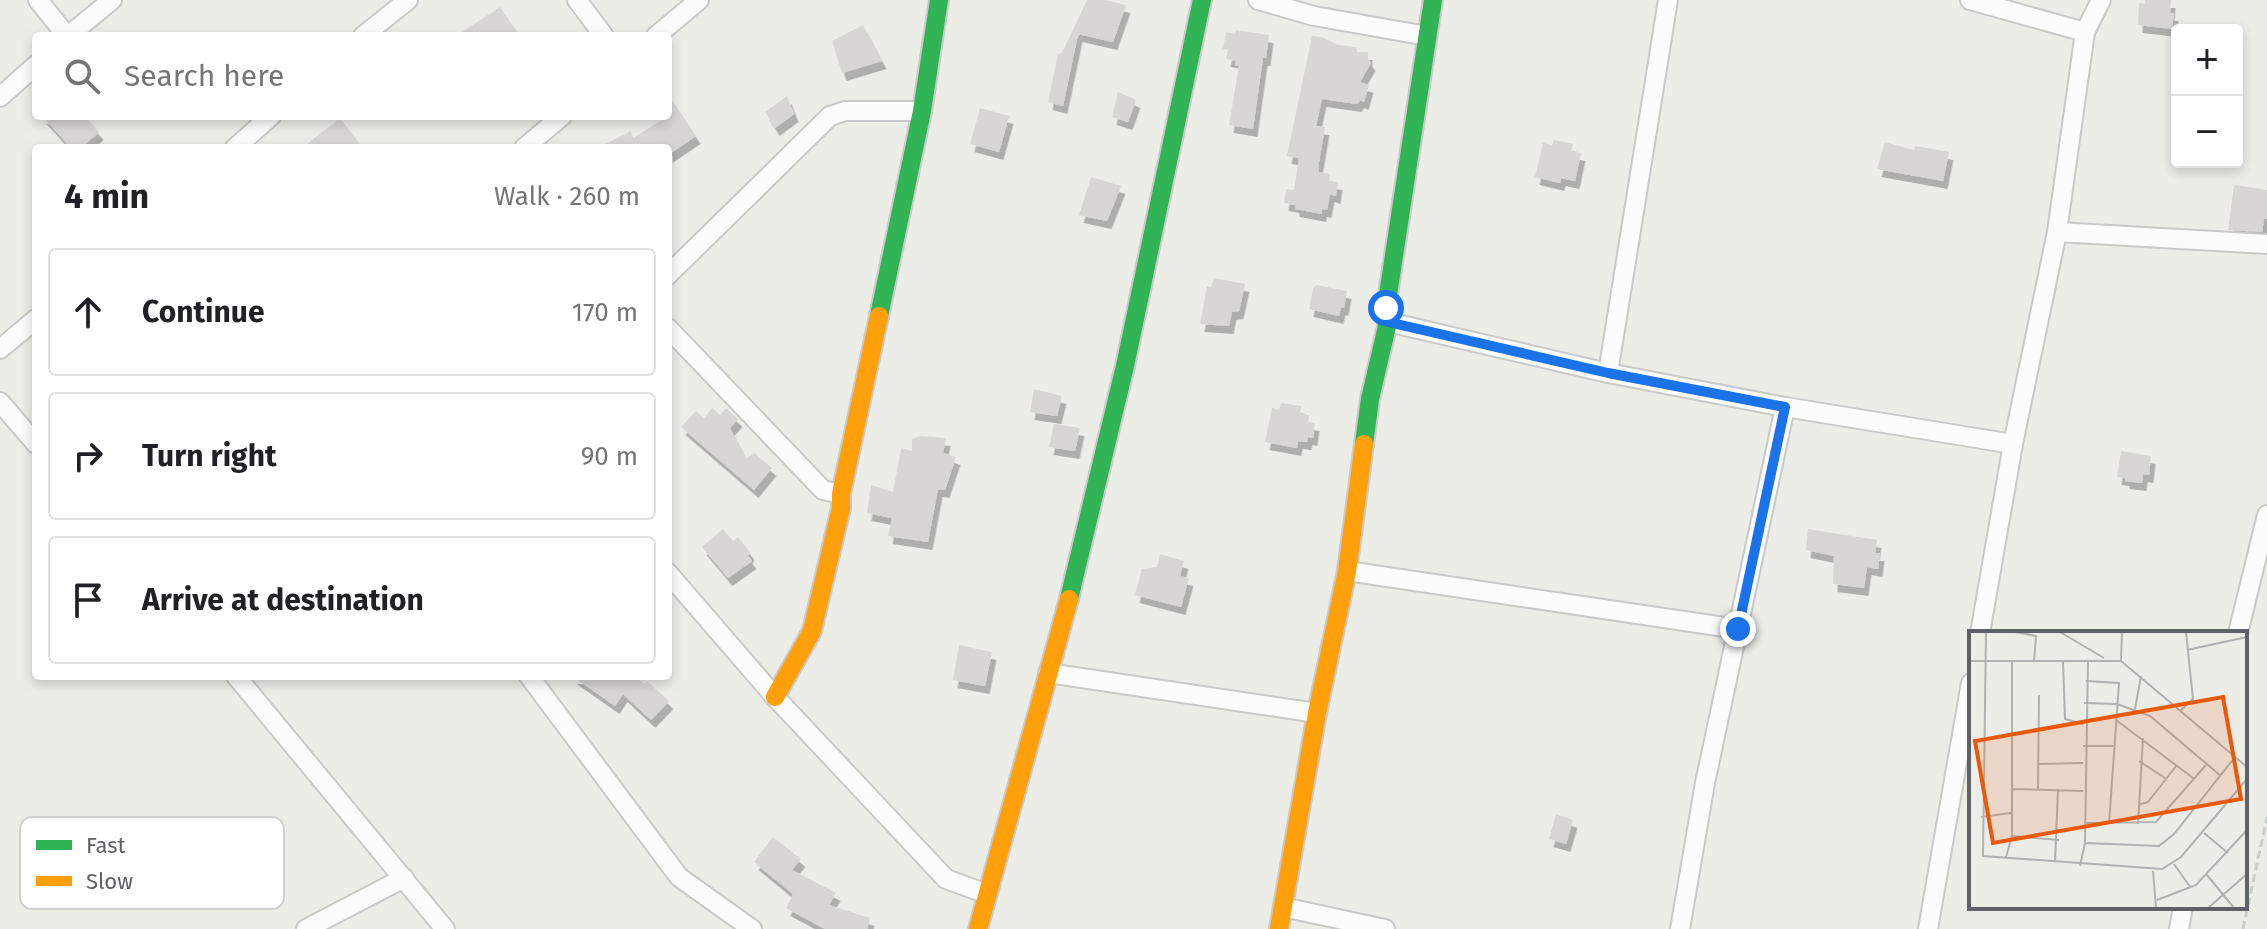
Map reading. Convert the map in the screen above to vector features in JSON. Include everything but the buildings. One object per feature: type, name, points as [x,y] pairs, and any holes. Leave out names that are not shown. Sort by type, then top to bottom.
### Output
[{"type":"street","points":[[38,0],[65,32]]},
{"type":"street","points":[[73,32],[112,0]]},
{"type":"street","points":[[368,32],[408,0]]},
{"type":"street","points":[[577,0],[601,32]]},
{"type":"street","points":[[661,32],[699,0]]},
{"type":"street","points":[[775,697],[812,631],[841,508],[841,494],[922,111],[939,0]]},
{"type":"street","points":[[978,929],[1059,639],[1125,366],[1202,0]]},
{"type":"street","points":[[1258,0],[1314,16],[1427,36]]},
{"type":"street","points":[[1279,929],[1317,713],[1347,571],[1370,399],[1388,322],[1386,308],[1433,0]]},
{"type":"street","points":[[1608,373],[1668,0]]},
{"type":"street","points":[[1970,0],[2085,32]]},
{"type":"street","points":[[1980,631],[2013,444],[2057,232],[2085,32],[2101,0]]},
{"type":"street","points":[[0,97],[32,69]]},
{"type":"street","points":[[672,271],[830,116],[845,111],[922,111]]},
{"type":"street","points":[[240,144],[266,120]]},
{"type":"street","points":[[529,144],[557,120]]},
{"type":"street","points":[[2057,232],[2267,244]]},
{"type":"street","points":[[0,349],[32,322]]},
{"type":"street","points":[[1388,322],[1608,373],[1785,407],[2013,444]]},
{"type":"street","points":[[672,332],[823,490],[841,494]]},
{"type":"street","points":[[0,402],[32,439]]},
{"type":"street","points":[[1680,929],[1705,783],[1785,407]]},
{"type":"street","points":[[2238,631],[2267,515]]},
{"type":"street","points":[[1347,571],[1738,629]]},
{"type":"street","points":[[672,578],[775,697],[946,879],[987,894]]},
{"type":"street","points":[[1048,673],[1317,713]]},
{"type":"street","points":[[239,680],[445,929]]},
{"type":"street","points":[[532,680],[679,877],[752,929]]},
{"type":"street","points":[[1928,929],[1969,694]]},
{"type":"street","points":[[306,929],[404,878]]},
{"type":"street","points":[[1283,907],[1385,929]]},
{"type":"street","points":[[2179,929],[2183,909]]},
{"type":"path","points":[[2243,929],[2267,817]]},
{"type":"traffic: fast","points":[[879,316],[922,111],[939,0]]},
{"type":"traffic: fast","points":[[1069,599],[1125,366],[1202,0]]},
{"type":"traffic: fast","points":[[1364,444],[1370,399],[1388,322],[1386,308],[1433,0]]},
{"type":"traffic: slow","points":[[775,697],[812,631],[841,508],[841,494],[879,316]]},
{"type":"traffic: slow","points":[[1279,929],[1317,713],[1347,571],[1364,444]]},
{"type":"traffic: slow","points":[[978,929],[1069,599]]},
{"type":"route","points":[[1386,308],[1388,322],[1608,373],[1785,407],[1738,629]]}]
